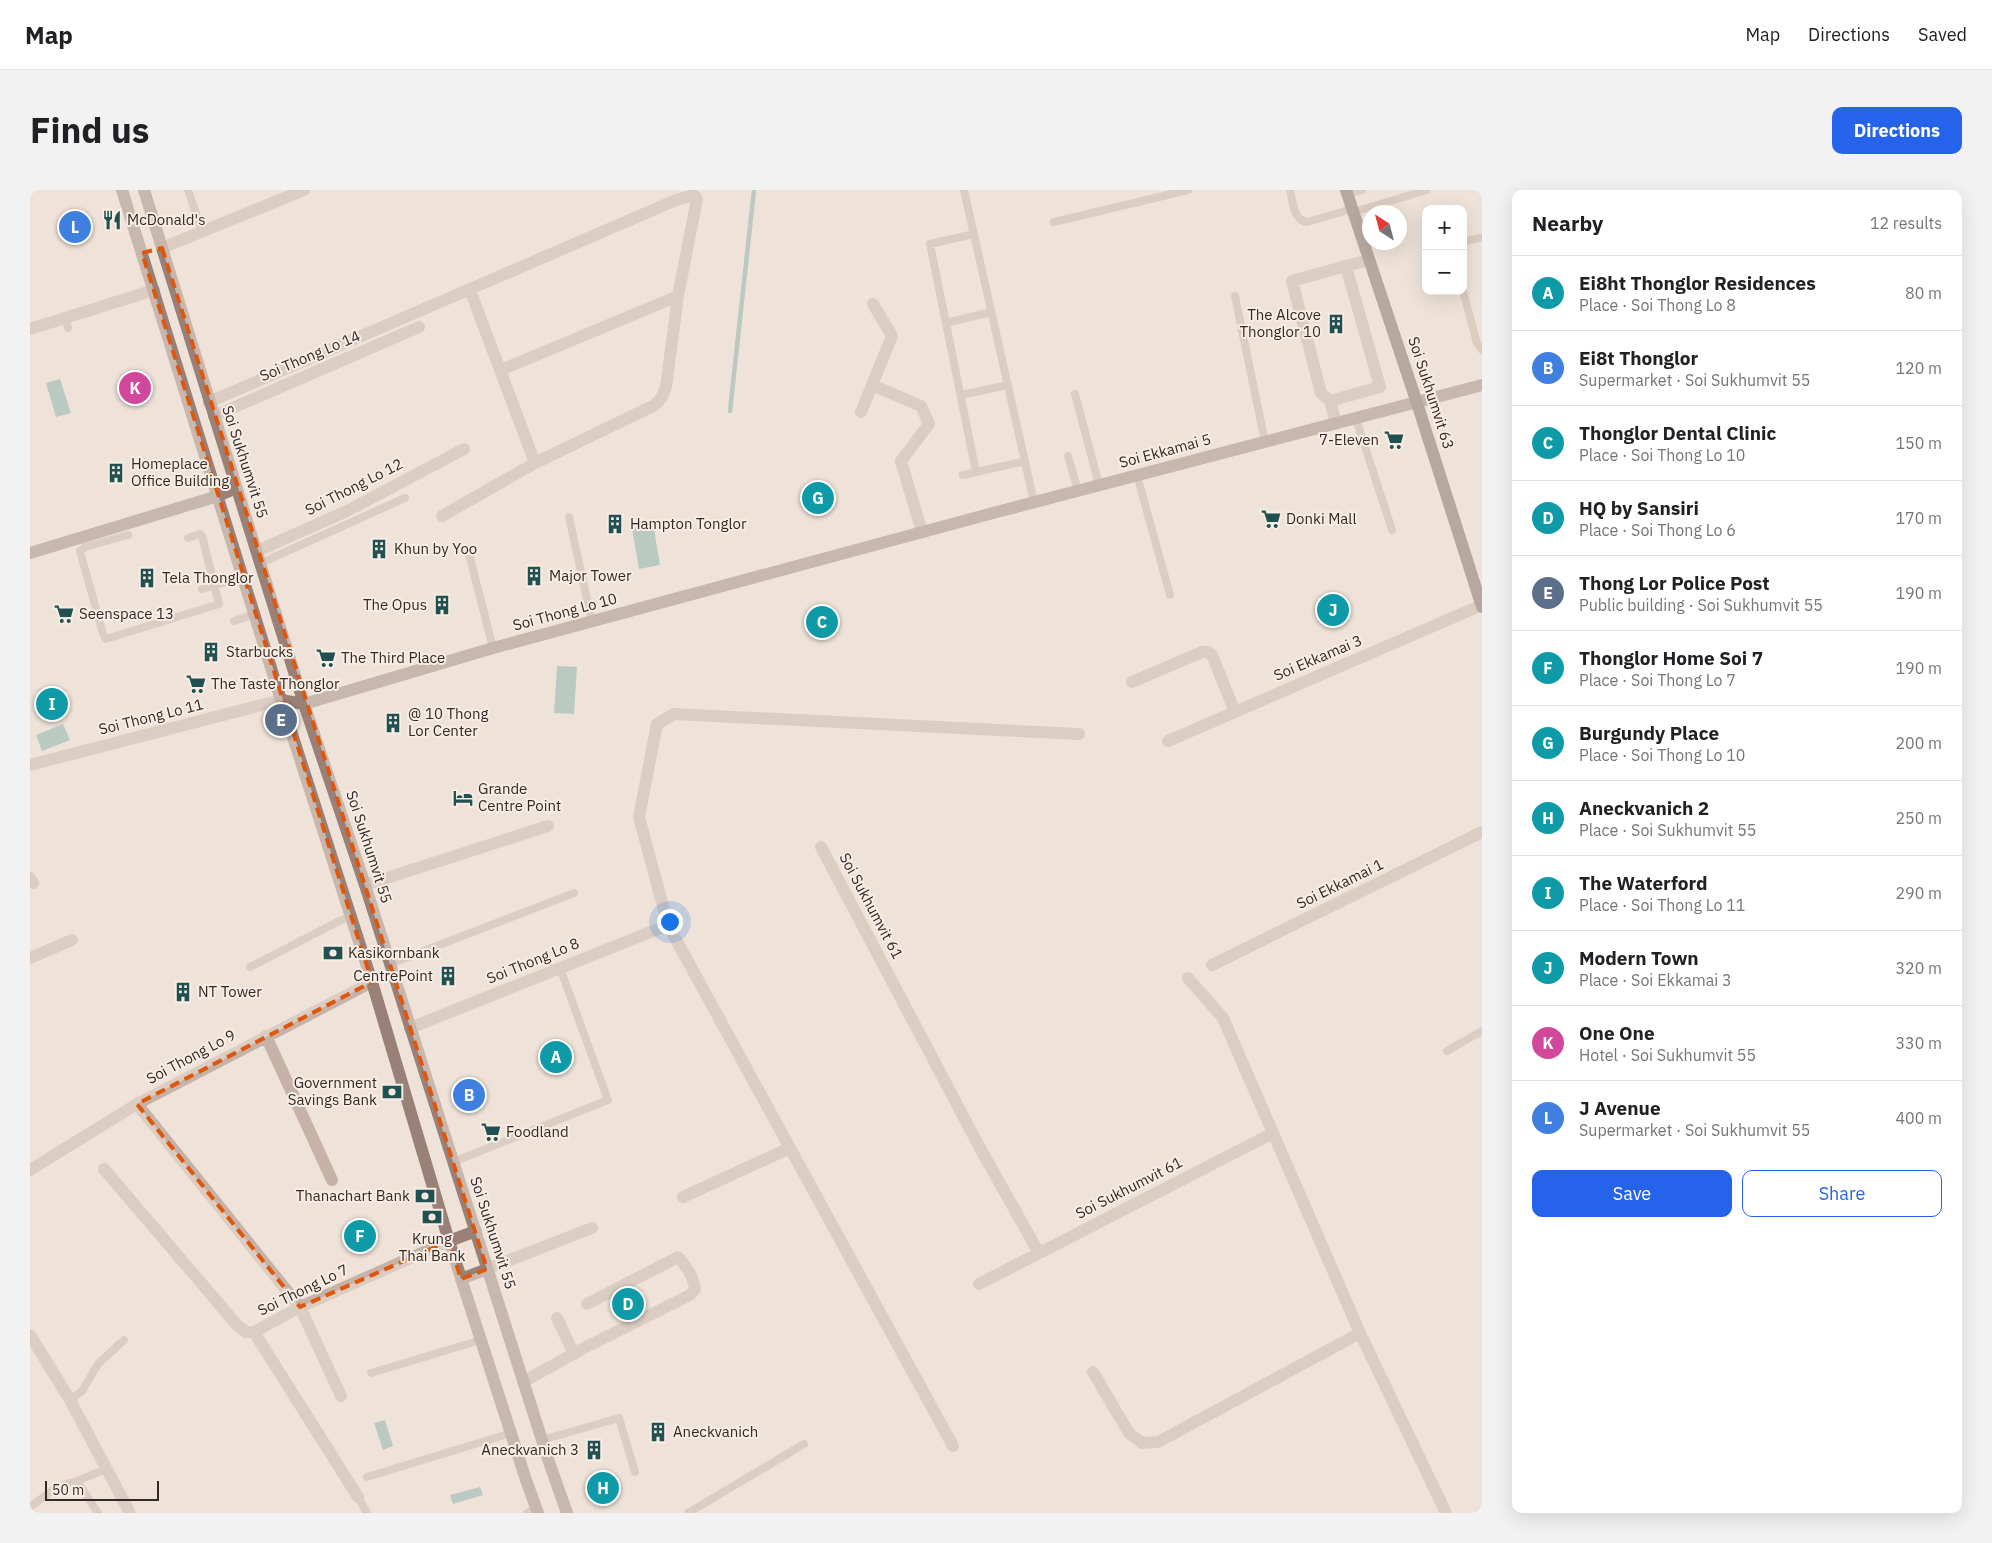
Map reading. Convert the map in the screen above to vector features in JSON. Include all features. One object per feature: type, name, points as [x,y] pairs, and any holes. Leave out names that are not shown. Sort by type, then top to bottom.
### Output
[{"type":"main road","points":[[122,190],[280,700],[372,982],[449,1241],[511,1433],[513,1453],[534,1511]]},
{"type":"main road","name":"Soi Sukhumvit 55","points":[[144,190],[304,704],[365,886],[523,1382],[567,1513]]},
{"type":"main road","name":"Soi Sukhumvit 63","points":[[1347,192],[1482,606]]},
{"type":"main road","points":[[142,254],[162,248]]},
{"type":"main road","points":[[154,290],[174,286]]},
{"type":"main road","name":"Soi Ekkamai 5","points":[[922,532],[1482,385]]},
{"type":"main road","points":[[30,553],[61,539],[218,496],[236,488]]},
{"type":"main road","name":"Soi Thong Lo 10","points":[[304,704],[494,648],[922,532]]},
{"type":"main road","points":[[280,700],[304,704]]},
{"type":"main road","points":[[372,982],[392,970]]},
{"type":"main road","points":[[388,1036],[410,1028]]},
{"type":"main road","points":[[449,1241],[476,1231]]},
{"type":"main road","points":[[461,1279],[487,1269]]},
{"type":"street","points":[[162,248],[304,190]]},
{"type":"street","points":[[210,402],[676,200],[694,195],[698,199],[678,296],[666,387],[659,401],[655,405],[535,463],[442,516]]},
{"type":"street","points":[[1336,424],[1330,401],[1321,393],[1292,281],[1369,260]]},
{"type":"street","points":[[1330,401],[1380,387],[1346,266]]},
{"type":"street","points":[[30,329],[67,323],[154,290]]},
{"type":"street","points":[[470,290],[535,463]]},
{"type":"street","points":[[501,370],[678,296]]},
{"type":"street","points":[[861,412],[892,336],[873,304]]},
{"type":"street","name":"Soi Thong Lo 14","points":[[214,416],[419,327]]},
{"type":"street","points":[[872,385],[921,406],[929,424],[902,461],[922,532]]},
{"type":"street","name":"Soi Thong Lo 12","points":[[259,557],[464,449]]},
{"type":"street","name":"Soi Ekkamai 3","points":[[1168,742],[1482,606]]},
{"type":"street","points":[[1132,682],[1202,652],[1208,652],[1212,656],[1235,712]]},
{"type":"street","name":"Soi Thong Lo 11","points":[[30,765],[176,723],[280,700]]},
{"type":"street","points":[[953,1446],[668,924],[640,817],[657,724],[674,714],[1079,734]]},
{"type":"street","points":[[365,886],[548,826]]},
{"type":"street","name":"Soi Ekkamai 1","points":[[1212,965],[1482,832]]},
{"type":"street","name":"Soi Sukhumvit 61","points":[[821,847],[980,1148],[1039,1253],[1273,1133]]},
{"type":"street","name":"Soi Thong Lo 8","points":[[410,1028],[668,924]]},
{"type":"street","points":[[30,958],[72,940]]},
{"type":"street","points":[[1188,978],[1223,1018],[1360,1333],[1446,1513]]},
{"type":"street","name":"Soi Thong Lo 9","points":[[30,1170],[137,1104],[372,982]]},
{"type":"street","points":[[266,1036],[332,1180]]},
{"type":"street","points":[[137,1104],[300,1307],[341,1396]]},
{"type":"street","points":[[683,1197],[790,1148]]},
{"type":"street","points":[[104,1169],[237,1325],[246,1332],[254,1332],[358,1497]]},
{"type":"street","points":[[487,1269],[592,1228]]},
{"type":"street","name":"Soi Thong Lo 7","points":[[254,1332],[300,1307],[449,1241]]},
{"type":"street","points":[[979,1284],[1039,1253]]},
{"type":"street","points":[[523,1382],[690,1294],[695,1289],[695,1283],[678,1257],[588,1304]]},
{"type":"street","points":[[557,1318],[574,1354]]},
{"type":"street","points":[[1093,1372],[1130,1433],[1142,1443],[1158,1442],[1360,1333]]},
{"type":"street","points":[[30,1335],[70,1400],[130,1513]]},
{"type":"lane","points":[[188,190],[202,231]]},
{"type":"lane","points":[[964,190],[1034,502]]},
{"type":"lane","points":[[1054,222],[1188,190]]},
{"type":"lane","points":[[1290,190],[1297,218],[1307,222],[1427,190]]},
{"type":"lane","points":[[1347,192],[1362,190]]},
{"type":"lane","points":[[974,234],[930,244],[976,472]]},
{"type":"lane","points":[[1467,241],[1482,237]]},
{"type":"lane","points":[[1464,295],[1477,343],[1482,350]]},
{"type":"lane","points":[[1235,296],[1265,442]]},
{"type":"lane","points":[[946,323],[991,312]]},
{"type":"lane","points":[[961,395],[1008,385]]},
{"type":"lane","points":[[1076,394],[1099,485]]},
{"type":"lane","points":[[1356,419],[1392,530]]},
{"type":"lane","points":[[1068,456],[1078,491]]},
{"type":"lane","points":[[962,475],[1025,461]]},
{"type":"lane","points":[[1137,475],[1170,595]]},
{"type":"lane","points":[[259,557],[405,498]]},
{"type":"lane","points":[[569,517],[592,622]]},
{"type":"lane","points":[[128,535],[85,547],[80,551],[105,639],[219,605],[220,601],[202,536],[200,534],[188,538]]},
{"type":"lane","points":[[468,550],[494,648]]},
{"type":"lane","points":[[202,590],[243,577]]},
{"type":"lane","points":[[234,620],[254,614]]},
{"type":"lane","points":[[392,970],[574,892]]},
{"type":"lane","points":[[250,967],[351,915]]},
{"type":"lane","points":[[453,1162],[608,1100],[560,968]]},
{"type":"lane","points":[[1447,1051],[1482,1031]]},
{"type":"lane","points":[[70,1400],[82,1390],[102,1359],[124,1340]]},
{"type":"lane","points":[[370,1373],[481,1340]]},
{"type":"lane","points":[[542,1440],[619,1418],[635,1472]]},
{"type":"lane","points":[[367,1477],[511,1433]]},
{"type":"lane","points":[[688,1513],[804,1444]]},
{"type":"lane","points":[[31,1506],[59,1486],[106,1469]]},
{"type":"lane","points":[[77,1481],[98,1513]]},
{"type":"lane","points":[[358,1497],[367,1513]]},
{"type":"highlighted area","points":[[162,248],[487,1269],[461,1279],[449,1241],[300,1307],[137,1104],[372,982],[142,253]]},
{"type":"water","points":[[60,379],[71,413],[56,417],[46,383]]},
{"type":"water","points":[[653,523],[660,565],[639,569],[632,528]]},
{"type":"water","points":[[557,666],[577,667],[574,714],[554,713]]},
{"type":"water","points":[[63,724],[70,740],[42,751],[36,735]]},
{"type":"water","points":[[385,1420],[393,1446],[383,1450],[374,1423]]},
{"type":"water","points":[[480,1487],[483,1495],[453,1504],[450,1495]]},
{"type":"waterway","points":[[730,411],[754,190]]},
{"type":"place","name":"McDonald's","points":[[112,220]]},
{"type":"place","name":"J Avenue","points":[[75,227]]},
{"type":"place","name":"The Alcove Thonglor 10","points":[[1336,324]]},
{"type":"place","name":"One One","points":[[135,388]]},
{"type":"place","name":"7-Eleven","points":[[1394,440]]},
{"type":"place","name":"Homeplace Office Building","points":[[116,473]]},
{"type":"place","name":"Burgundy Place","points":[[818,498]]},
{"type":"place","name":"Donki Mall","points":[[1271,519]]},
{"type":"place","name":"Hampton Tonglor","points":[[615,524]]},
{"type":"place","name":"Khun by Yoo","points":[[379,549]]},
{"type":"place","name":"Major Tower","points":[[534,576]]},
{"type":"place","name":"Tela Thonglor","points":[[147,578]]},
{"type":"place","name":"The Opus","points":[[442,605]]},
{"type":"place","name":"Modern Town","points":[[1333,610]]},
{"type":"place","name":"Seenspace 13","points":[[64,614]]},
{"type":"place","name":"Thonglor Dental Clinic","points":[[822,622]]},
{"type":"place","name":"Starbucks","points":[[211,652]]},
{"type":"place","name":"The Third Place","points":[[326,658]]},
{"type":"place","name":"The Taste Thonglor","points":[[196,684]]},
{"type":"place","name":"The Waterford","points":[[52,704]]},
{"type":"place","name":"Thong Lor Police Post","points":[[281,720]]},
{"type":"place","name":"@ 10 Thong Lor Center","points":[[393,723]]},
{"type":"place","name":"Grande Centre Point","points":[[463,798]]},
{"type":"place","name":"Kasikornbank","points":[[333,953]]},
{"type":"place","name":"CentrePoint","points":[[448,976]]},
{"type":"place","name":"NT Tower","points":[[183,992]]},
{"type":"place","name":"Ei8ht Thonglor Residences","points":[[556,1057]]},
{"type":"place","name":"Government Savings Bank","points":[[392,1092]]},
{"type":"place","name":"Ei8t Thonglor","points":[[469,1095]]},
{"type":"place","name":"Foodland","points":[[491,1132]]},
{"type":"place","name":"Thanachart Bank","points":[[425,1196]]},
{"type":"place","name":"Krung Thai Bank","points":[[432,1217]]},
{"type":"place","name":"Thonglor Home Soi 7","points":[[360,1236]]},
{"type":"place","name":"HQ by Sansiri","points":[[628,1304]]},
{"type":"place","name":"Aneckvanich","points":[[658,1432]]},
{"type":"place","name":"Aneckvanich 3","points":[[594,1450]]},
{"type":"place","name":"Aneckvanich 2","points":[[603,1488]]}]
